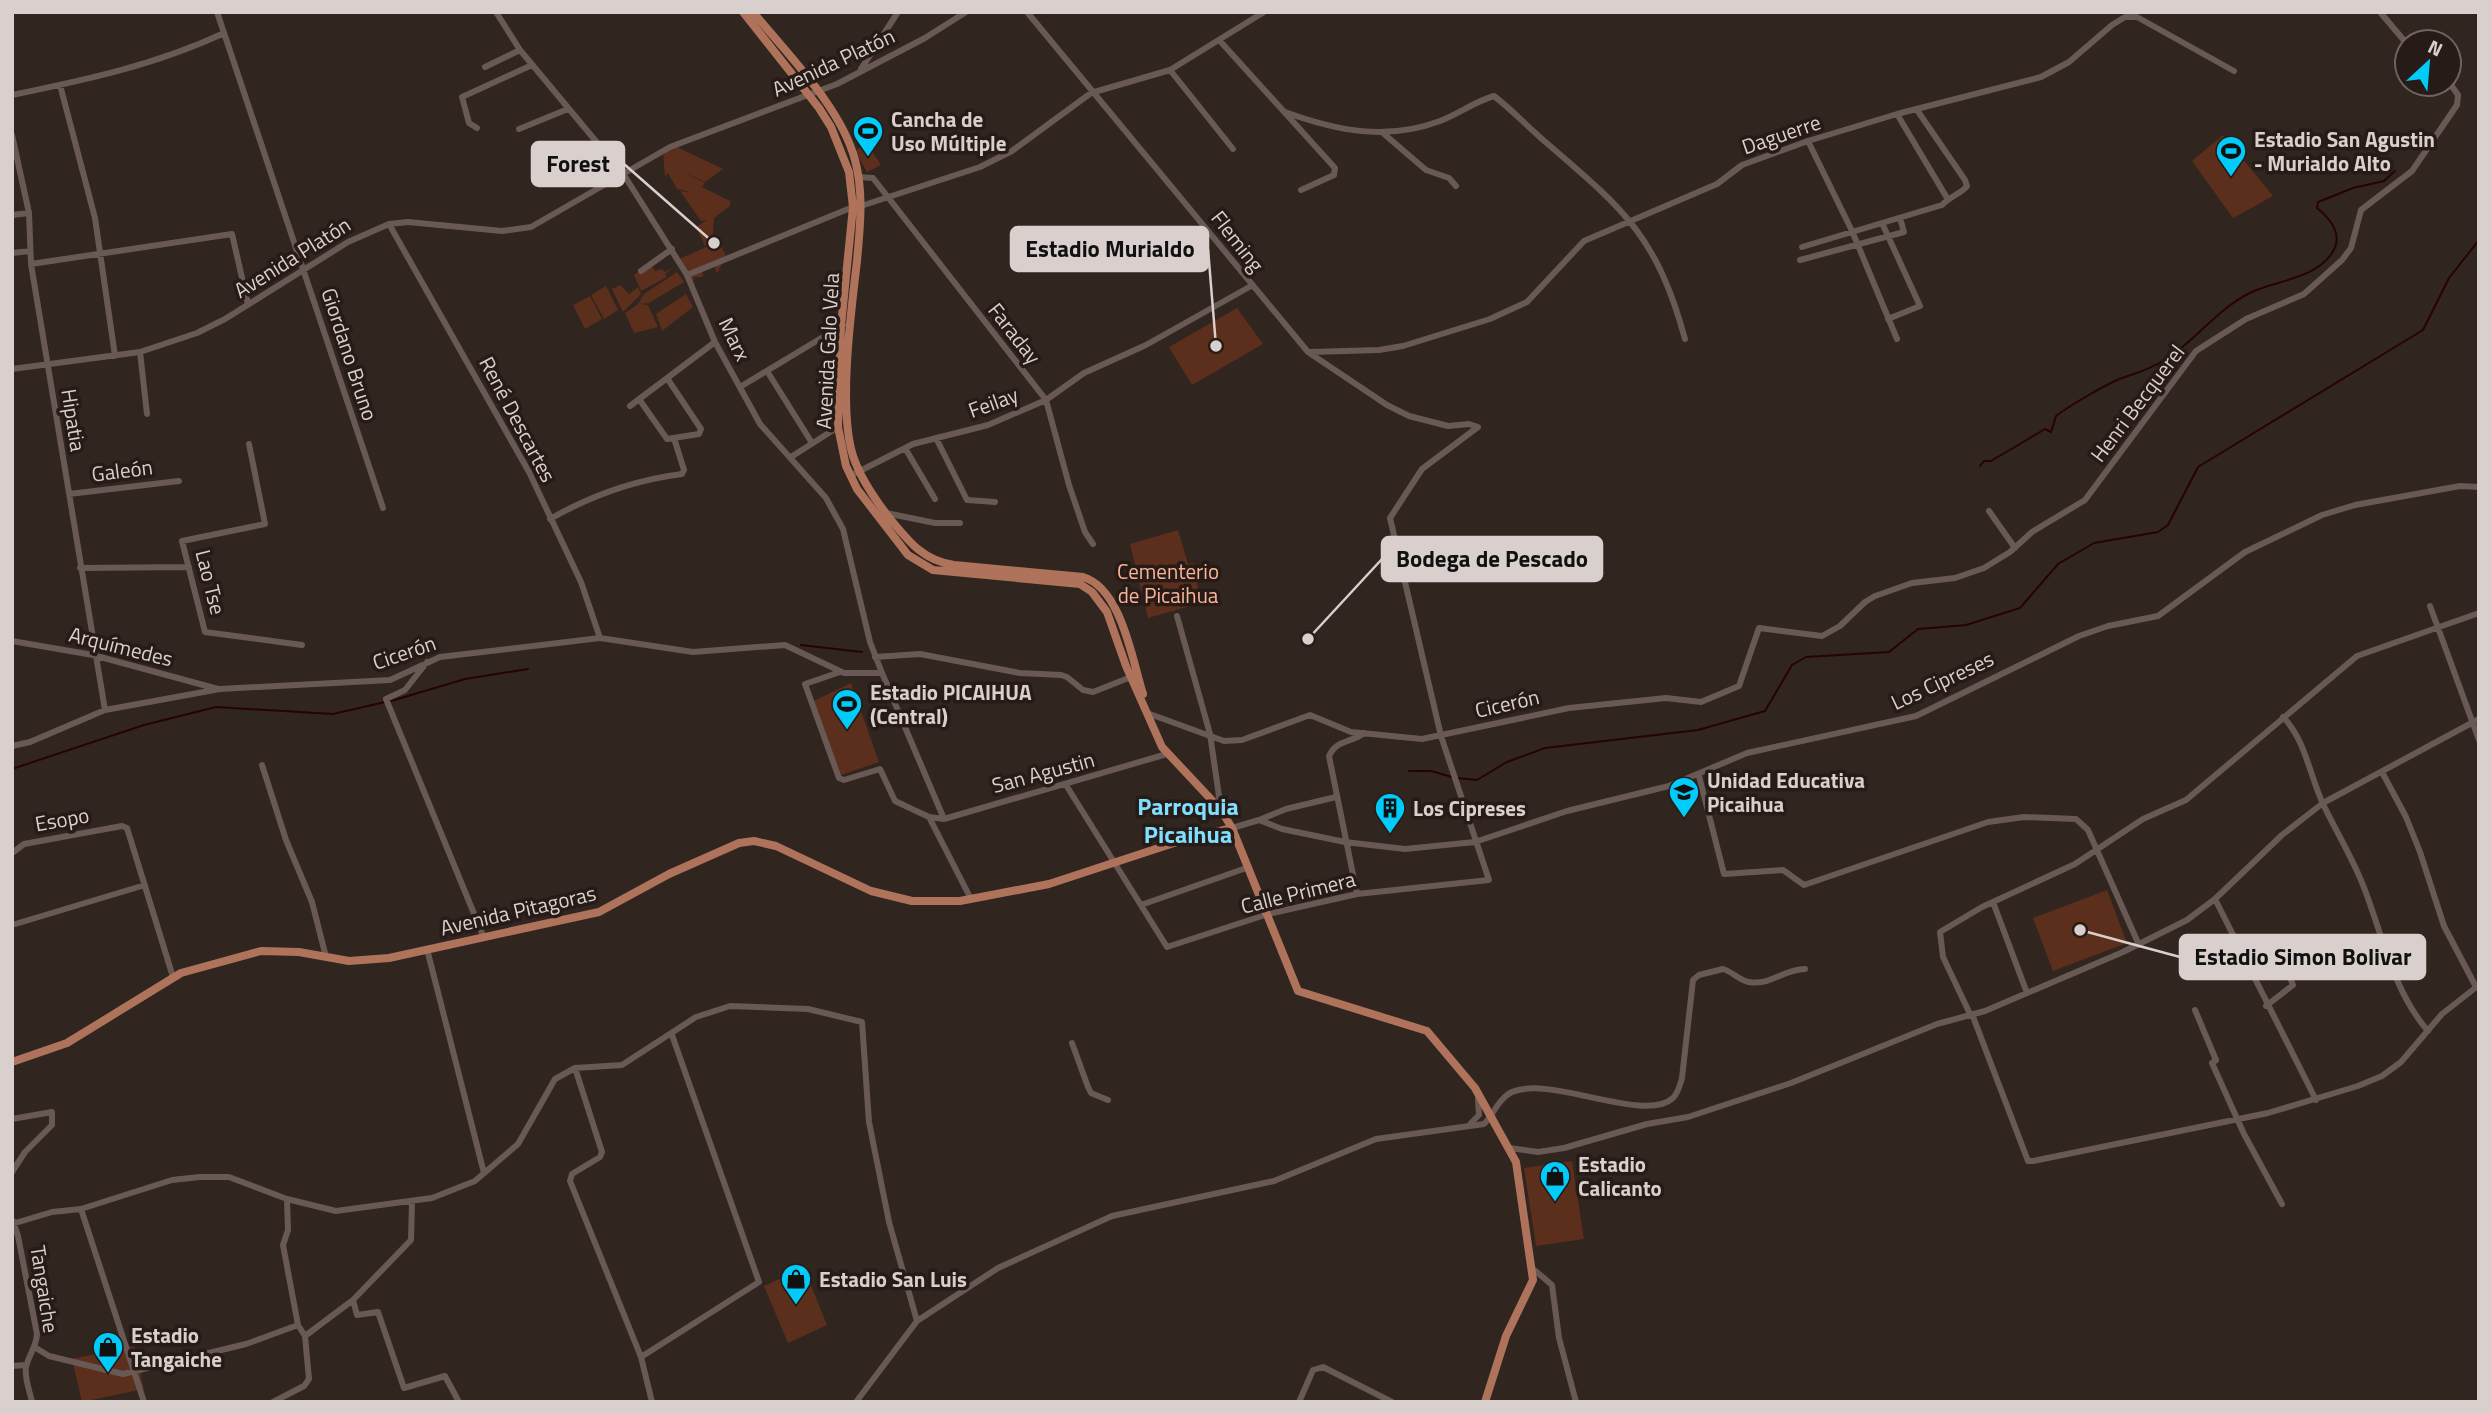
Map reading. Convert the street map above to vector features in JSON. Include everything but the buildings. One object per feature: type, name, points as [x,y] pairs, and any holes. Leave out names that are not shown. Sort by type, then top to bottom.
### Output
[{"type":"main road","name":"Avenida Galo Vela","points":[[743,12],[845,133],[859,177],[838,427],[850,476],[865,502],[901,548],[923,566],[953,574],[1080,584],[1092,592],[1107,612],[1131,677],[1167,754],[1221,810],[1232,828],[1298,991],[1427,1031],[1475,1088],[1516,1162],[1533,1280],[1506,1336],[1485,1402]]},
{"type":"main road","name":"Avenida Galo Vela","points":[[753,12],[813,94],[831,127],[841,148],[857,207]]},
{"type":"main road","name":"Avenida Galo Vela","points":[[846,325],[848,425],[859,471],[886,513],[913,546],[941,563],[1083,577],[1096,582],[1112,601],[1118,614],[1144,697],[1145,710]]},
{"type":"main road","name":"Avenida Pitagoras","points":[[12,1062],[67,1043],[173,978],[261,951],[299,952],[368,960],[484,938],[605,910],[669,874],[739,843],[754,841],[776,846],[871,891],[912,901],[971,899],[1049,884],[1181,841],[1232,828]]},
{"type":"street","name":"Giordano Bruno","points":[[217,12],[383,508]]},
{"type":"street","name":"Marx","points":[[496,12],[520,50],[624,175],[687,275],[715,342],[760,424],[827,498],[843,529],[875,657],[944,819]]},
{"type":"street","points":[[860,71],[898,12]]},
{"type":"street","name":"Avenida Platón","points":[[12,369],[140,352],[197,333],[365,232],[389,224],[408,222],[517,230],[543,222],[670,147],[813,94],[925,38],[966,12]]},
{"type":"street","name":"Fleming","points":[[1027,12],[1091,93],[1308,352],[1387,405],[1409,416],[1448,426],[1469,424],[1478,427],[1422,469],[1390,518],[1441,736]]},
{"type":"street","points":[[687,275],[857,207],[980,167],[1012,151],[1091,93],[1170,70],[1264,12]]},
{"type":"street","points":[[2380,12],[2394,28]]},
{"type":"street","name":"Daguerre","points":[[1308,352],[1379,350],[1403,346],[1490,319],[1527,302],[1584,241],[1630,219],[1717,184],[1750,162],[1896,114],[2052,72],[2069,62],[2101,32],[2131,15],[2234,71]]},
{"type":"street","points":[[12,96],[178,55],[224,33]]},
{"type":"street","points":[[1220,41],[1336,170],[1334,175],[1301,190]]},
{"type":"street","points":[[485,67],[520,50]]},
{"type":"street","points":[[477,128],[469,122],[462,97],[532,65]]},
{"type":"street","points":[[1170,70],[1233,149]]},
{"type":"street","points":[[60,85],[96,218],[115,356]]},
{"type":"street","points":[[1285,113],[1335,127],[1384,134],[1431,124],[1494,96],[1602,189],[1630,219],[1657,259],[1672,292],[1685,339]]},
{"type":"street","name":"Henri Becquerel","points":[[1840,626],[1875,596],[1912,583],[1968,574],[2015,548],[2032,532],[2091,494],[2196,351],[2246,319],[2304,294],[2342,260],[2351,248],[2361,210],[2412,171],[2457,105],[2458,98]]},
{"type":"street","points":[[519,129],[568,109]]},
{"type":"street","points":[[1802,247],[1942,205],[1947,198],[1963,190],[1966,184],[1917,110]]},
{"type":"street","points":[[1896,114],[1947,198]]},
{"type":"street","points":[[1384,134],[1426,170],[1449,178],[1456,186]]},
{"type":"street","name":"Hipatia","points":[[12,135],[29,213],[31,264],[93,655],[105,709]]},
{"type":"street","points":[[1808,141],[1852,231],[1898,339]]},
{"type":"street","name":"Faraday","points":[[859,177],[873,178],[1046,400],[1069,485],[1085,532],[1093,544]]},
{"type":"street","points":[[12,215],[29,213]]},
{"type":"street","points":[[1800,260],[1906,230],[1900,218]]},
{"type":"street","points":[[1882,223],[1920,306],[1888,319]]},
{"type":"street","name":"René Descartes","points":[[389,224],[504,424],[589,600],[600,638]]},
{"type":"street","points":[[31,264],[232,234],[248,304]]},
{"type":"street","points":[[641,271],[672,249]]},
{"type":"street","points":[[12,253],[30,251]]},
{"type":"street","name":"Feilay","points":[[850,476],[905,448],[988,425],[1046,400],[1084,373],[1146,345],[1251,286]]},
{"type":"street","points":[[740,387],[846,325]]},
{"type":"street","points":[[630,405],[715,342]]},
{"type":"street","points":[[140,352],[147,414]]},
{"type":"street","points":[[766,371],[812,443]]},
{"type":"street","points":[[639,399],[667,439],[699,434],[701,429],[667,378]]},
{"type":"street","points":[[791,457],[838,427]]},
{"type":"street","points":[[936,438],[967,500],[995,502]]},
{"type":"street","points":[[550,519],[598,494],[656,478],[682,474],[684,470],[674,439]]},
{"type":"street","name":"Lao Tse","points":[[249,444],[265,524],[182,541],[205,632],[302,645]]},
{"type":"street","points":[[905,448],[935,499]]},
{"type":"street","name":"Galeón","points":[[69,494],[179,481]]},
{"type":"street","name":"Los Cipreses","points":[[1259,820],[1345,842],[1405,849],[1475,842],[1567,811],[1699,776],[1747,753],[1916,716],[2079,636],[2108,626],[2158,616],[2245,552],[2322,515],[2355,505],[2460,486],[2479,487]]},
{"type":"street","points":[[1989,511],[2015,548]]},
{"type":"street","points":[[886,513],[935,523],[960,523]]},
{"type":"street","points":[[80,568],[189,566]]},
{"type":"street","points":[[2430,606],[2475,721],[2479,740]]},
{"type":"street","points":[[2382,772],[2411,829],[2444,926],[2477,986],[2458,999],[2414,1050],[2382,1076],[2316,1100],[2028,1161],[1971,1014],[1943,957],[1940,932],[1993,902],[2098,850],[2143,819],[2199,792],[2357,656],[2479,613]]},
{"type":"street","points":[[1177,616],[1210,734],[1221,810]]},
{"type":"street","name":"Cicerón","points":[[1145,710],[1224,741],[1242,740],[1310,715],[1340,729],[1422,739],[1569,708],[1666,698],[1701,702],[1739,686],[1759,628],[1822,636],[1840,626]]},
{"type":"street","name":"Cicerón","points":[[12,746],[30,742],[105,709],[220,690],[390,680],[428,660],[454,654],[600,638],[693,652],[785,645],[849,675],[882,673]]},
{"type":"street","name":"Arquímedes","points":[[12,641],[93,655],[220,690]]},
{"type":"street","points":[[875,657],[920,654],[1020,673],[1060,675],[1068,677],[1083,690],[1093,692],[1131,677]]},
{"type":"street","points":[[428,660],[405,690],[386,700],[484,938]]},
{"type":"street","points":[[840,672],[805,684],[839,778],[844,780],[878,768],[882,770],[895,801],[929,817],[971,899]]},
{"type":"street","points":[[2283,717],[2293,731],[2323,803],[2361,880],[2380,937],[2406,999],[2428,1031]]},
{"type":"street","points":[[1508,1148],[1538,1152],[1564,1148],[1647,1124],[1688,1117],[1791,1083],[1937,1024],[2027,993],[2139,945],[2187,920],[2215,900],[2282,835],[2323,803],[2475,721]]},
{"type":"street","points":[[1357,894],[1329,756],[1334,747],[1342,741],[1364,733]]},
{"type":"street","points":[[1441,736],[1475,842]]},
{"type":"street","name":"San Agustin","points":[[929,817],[944,819],[1167,754]]},
{"type":"street","points":[[262,765],[286,840],[312,902],[326,957]]},
{"type":"street","points":[[1699,776],[1724,874],[1783,870],[1804,885],[1938,837],[2012,817],[2076,819],[2088,830],[2139,945]]},
{"type":"street","points":[[1066,785],[1113,865],[1141,905],[1249,867]]},
{"type":"street","points":[[1232,828],[1286,809],[1336,797]]},
{"type":"street","name":"Esopo","points":[[12,853],[24,844],[122,826],[128,831],[145,885]]},
{"type":"street","name":"Calle Primera","points":[[1141,905],[1167,947],[1268,914],[1357,894],[1489,880],[1475,842]]},
{"type":"street","points":[[12,925],[145,885],[173,978]]},
{"type":"street","points":[[2215,900],[2266,1006],[2316,1100]]},
{"type":"street","points":[[1993,902],[2027,993]]},
{"type":"street","points":[[2266,1006],[2293,985],[2289,975],[2380,937]]},
{"type":"street","points":[[427,948],[484,1173]]},
{"type":"street","points":[[856,1402],[917,1321],[998,1268],[1112,1216],[1274,1181],[1376,1139],[1484,1124],[1510,1093],[1530,1089],[1626,1104],[1655,1104],[1672,1099],[1682,1078],[1693,980],[1699,975],[1723,969],[1741,979],[1755,982],[1769,981],[1792,970],[1805,970]]},
{"type":"street","points":[[13,1223],[52,1212],[81,1209],[172,1180],[200,1177],[229,1177],[286,1199],[336,1211],[412,1202],[463,1186],[484,1173],[518,1144],[555,1079],[575,1068],[622,1065],[696,1017],[730,1006],[808,1009],[862,1021],[869,1122],[889,1222],[917,1321]]},
{"type":"street","points":[[2195,1010],[2216,1060],[2212,1063],[2282,1204]]},
{"type":"street","points":[[641,1357],[759,1282],[672,1035]]},
{"type":"street","points":[[1072,1043],[1087,1087],[1091,1093],[1108,1100]]},
{"type":"street","points":[[575,1068],[602,1152],[600,1157],[572,1174],[570,1181],[641,1357],[652,1402]]},
{"type":"street","points":[[1470,1124],[1479,1115],[1480,1105],[1475,1088]]},
{"type":"street","points":[[12,1119],[46,1110],[52,1112],[55,1118],[52,1125],[25,1152],[12,1172]]},
{"type":"street","points":[[273,1402],[304,1386],[309,1379],[304,1336],[298,1325],[283,1245],[288,1230],[286,1199]]},
{"type":"street","points":[[304,1336],[353,1300],[411,1240],[412,1202]]},
{"type":"street","points":[[81,1209],[144,1402]]},
{"type":"street","name":"Tangaiche","points":[[13,1223],[37,1334],[36,1348],[26,1365]]},
{"type":"street","points":[[1532,1268],[1552,1285],[1559,1338],[1576,1402]]},
{"type":"street","points":[[353,1300],[358,1315],[378,1312],[404,1388],[443,1375],[459,1402]]},
{"type":"street","points":[[36,1348],[49,1356],[123,1374],[246,1344],[298,1325]]},
{"type":"street","points":[[12,1366],[26,1365],[32,1402]]},
{"type":"street","points":[[1299,1402],[1311,1374],[1317,1367],[1392,1402]]},
{"type":"green space","name":"Estadio San Agustin - Murialdo Alto","points":[[2223,135],[2273,196],[2233,218],[2192,161]]},
{"type":"green space","name":"Cancha de Uso Múltiple","points":[[867,143],[881,165],[867,172],[855,151]]},
{"type":"green space","points":[[675,146],[723,169],[705,182],[678,170],[705,183],[702,187],[730,201],[730,206],[714,218],[713,233],[705,246],[696,227],[707,220],[701,221],[680,191],[691,192],[677,189],[668,173],[665,177],[663,152]]},
{"type":"green space","points":[[713,234],[726,255],[717,274],[714,264],[702,269],[703,277],[694,277],[692,285],[679,259],[706,247]]},
{"type":"green space","points":[[654,260],[652,266],[655,271],[662,269],[665,272],[674,267],[665,274],[667,277],[641,291],[634,275]]},
{"type":"green space","points":[[677,272],[684,282],[649,303],[640,304],[648,305],[658,327],[634,333],[625,313],[638,304],[644,294]]},
{"type":"green space","points":[[620,285],[629,294],[638,287],[641,294],[623,312],[612,289]]},
{"type":"green space","points":[[606,286],[618,310],[604,319],[591,295]]},
{"type":"green space","points":[[686,294],[693,307],[662,331],[656,314]]},
{"type":"green space","points":[[590,296],[602,319],[585,329],[573,305]]},
{"type":"green space","points":[[1237,308],[1263,344],[1192,385],[1169,347]]},
{"type":"green space","name":"Cementerio de Picaihua","points":[[1178,530],[1188,564],[1193,563],[1201,603],[1148,618],[1130,544]]},
{"type":"green space","name":"Estadio PICAIHUA (Central)","points":[[851,683],[879,762],[841,775],[814,701]]},
{"type":"green space","points":[[2107,890],[2127,943],[2053,971],[2033,918]]},
{"type":"green space","points":[[1572,1161],[1584,1239],[1536,1246],[1524,1168]]},
{"type":"green space","points":[[804,1268],[827,1325],[788,1343],[764,1286]]},
{"type":"green space","points":[[134,1346],[144,1389],[82,1402],[72,1359]]},
{"type":"waterway","points":[[1980,466],[1984,461],[1991,461],[2045,429],[2051,432],[2056,416],[2090,394],[2168,358],[2240,298],[2316,268],[2332,253],[2337,240],[2331,223],[2317,208],[2318,202],[2353,188],[2384,181],[2395,171]]},
{"type":"waterway","points":[[1457,778],[1477,780],[1507,762],[1545,748],[1698,730],[1765,711],[1792,665],[1806,657],[1889,652],[1918,629],[1966,625],[2020,608],[2058,564],[2094,543],[2158,532],[2168,525],[2198,467],[2423,330],[2449,278],[2479,240]]},
{"type":"waterway","points":[[801,645],[862,652]]},
{"type":"waterway","points":[[391,701],[465,679],[528,669]]},
{"type":"waterway","points":[[12,769],[144,725],[216,707],[333,714],[385,702]]},
{"type":"waterway","points":[[1409,771],[1431,771],[1452,777]]},
{"type":"place","name":"Cancha de Uso Múltiple","points":[[868,158]]},
{"type":"place","name":"Estadio San Agustin - Murialdo Alto","points":[[2231,178]]},
{"type":"place","name":"Forest","points":[[714,243]]},
{"type":"place","name":"Estadio Murialdo","points":[[1216,346]]},
{"type":"place","name":"Bodega de Pescado","points":[[1308,639]]},
{"type":"place","name":"Estadio PICAIHUA (Central)","points":[[847,731]]},
{"type":"place","name":"Unidad Educativa Picaihua","points":[[1684,819]]},
{"type":"place","name":"Los Cipreses","points":[[1390,835]]},
{"type":"place","name":"Estadio Simon Bolivar","points":[[2080,930]]},
{"type":"place","name":"Estadio Calicanto","points":[[1555,1203]]},
{"type":"place","name":"Estadio San Luis","points":[[796,1306]]},
{"type":"place","name":"Estadio Tangaiche","points":[[108,1374]]},
{"type":"district","name":"Parroquia Picaihua","points":[[1188,820]]}]
